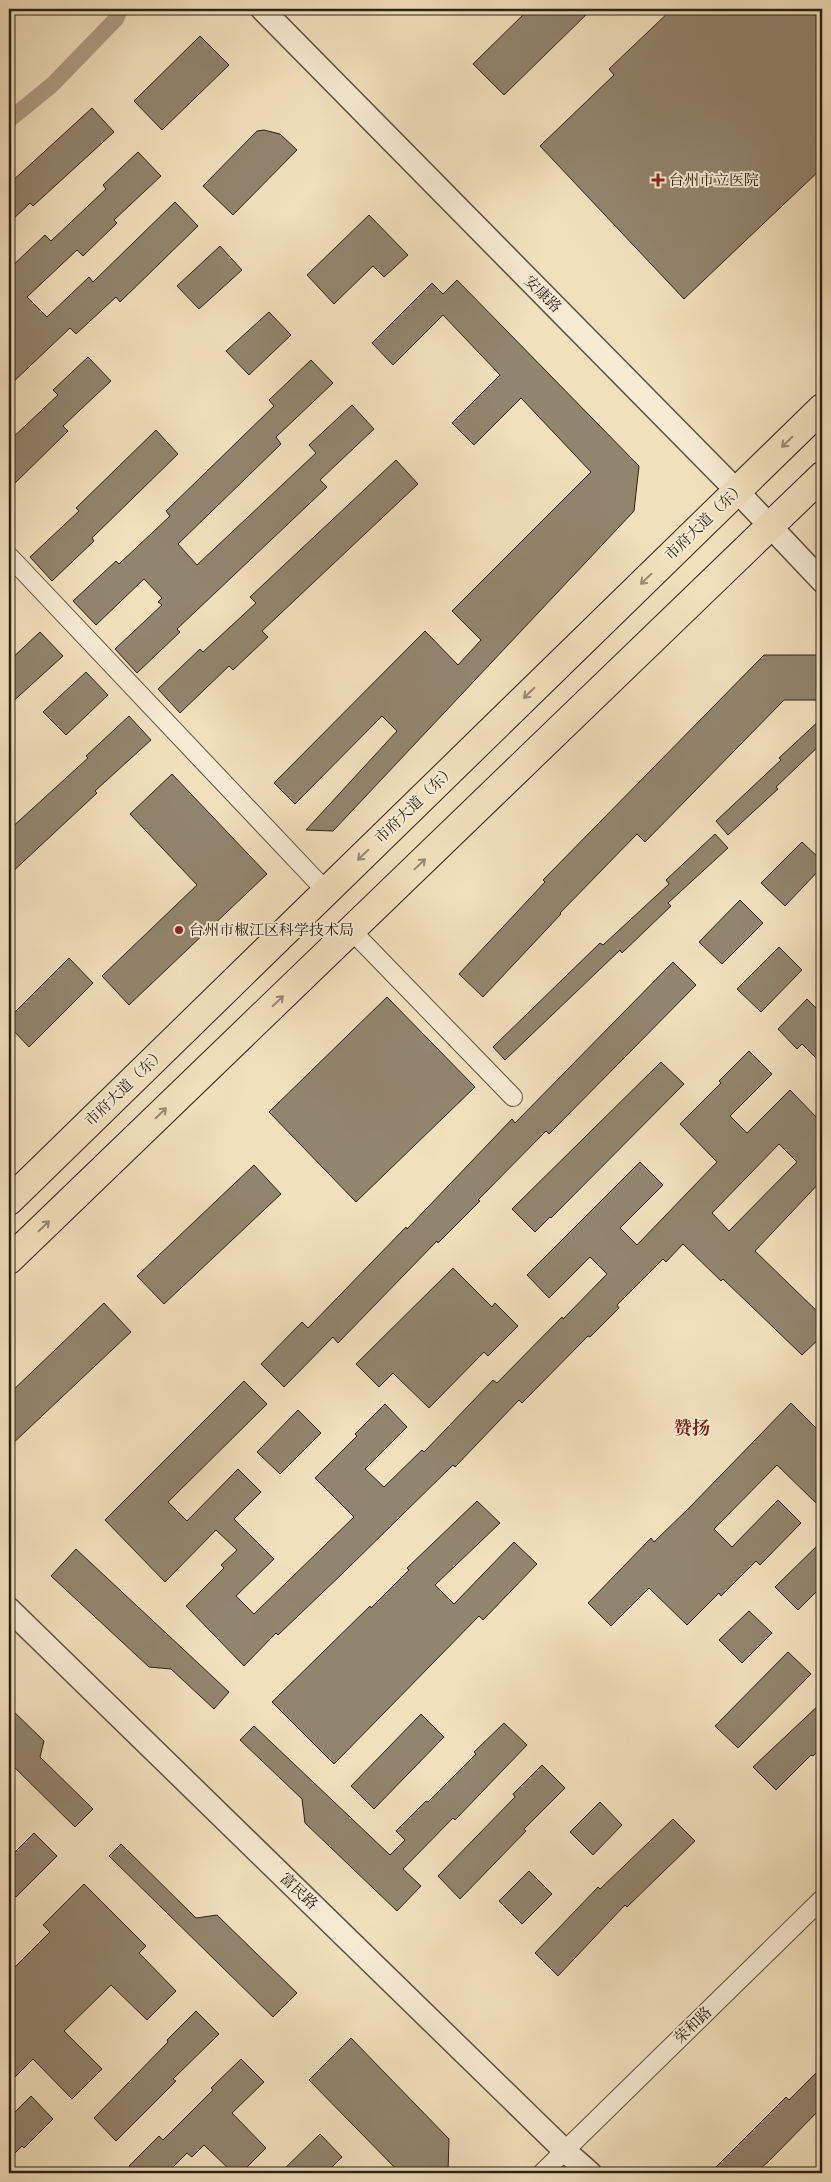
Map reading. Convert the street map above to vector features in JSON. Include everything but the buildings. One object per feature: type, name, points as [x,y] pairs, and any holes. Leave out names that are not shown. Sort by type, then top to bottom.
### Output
[{"type":"main road","name":"市府大道（东）","points":[[9,1201],[822,408]]},
{"type":"main road","points":[[9,1260],[822,476]]},
{"type":"street","name":"安康路","points":[[262,9],[737,491],[822,581]]},
{"type":"street","points":[[9,556],[326,892]]},
{"type":"street","points":[[351,930],[514,1096]]},
{"type":"street","name":"富民路","points":[[9,1609],[565,2151],[590,2173]]},
{"type":"street","name":"荣和路","points":[[542,2173],[822,1899]]},
{"type":"waterway","points":[[9,120],[52,85],[116,19],[120,9]]},
{"type":"place","name":"台州市立医院","points":[[658,180]]},
{"type":"place","name":"台州市椒江区科学技术局","points":[[179,930]]},
{"type":"district","name":"赞扬","points":[[692,1428]]}]
